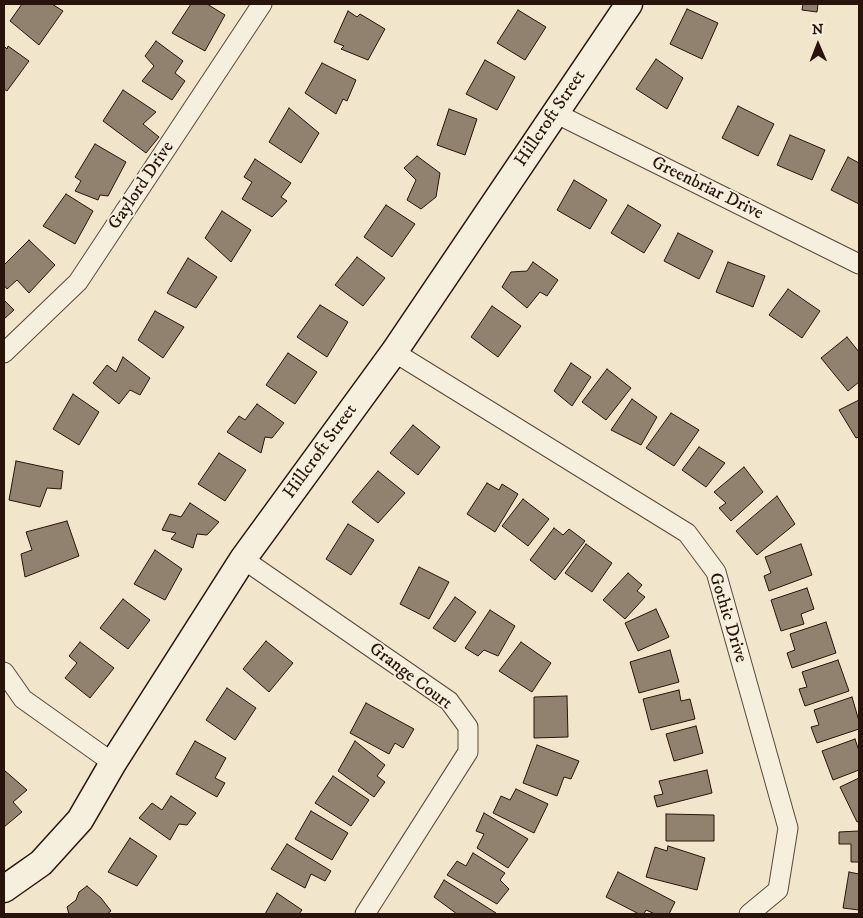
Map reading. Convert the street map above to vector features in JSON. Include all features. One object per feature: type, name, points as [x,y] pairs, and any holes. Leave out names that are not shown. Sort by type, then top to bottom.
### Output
[{"type":"street","name":"Gaylord Drive","points":[[4,353],[78,282],[262,4]]},
{"type":"street","name":"Hillcroft Street","points":[[4,889],[41,863],[80,820],[113,763],[243,559],[394,352],[629,4]]},
{"type":"street","name":"Greenbriar Drive","points":[[555,113],[859,264]]},
{"type":"street","name":"Gothic Drive","points":[[394,352],[687,533],[716,572],[788,828],[778,890],[749,914]]},
{"type":"street","name":"Grange Court","points":[[243,559],[449,701],[468,727],[468,752],[365,914]]},
{"type":"street","points":[[4,672],[23,699],[113,763]]},
{"type":"building","points":[[22,4],[52,4],[63,11],[39,45],[10,21]]},
{"type":"building","points":[[191,4],[207,4],[225,15],[205,51],[172,33]]},
{"type":"building","points":[[803,4],[818,4],[817,12],[802,10]]},
{"type":"building","points":[[687,9],[718,23],[702,59],[670,44]]},
{"type":"building","points":[[518,10],[546,27],[525,60],[497,43]]},
{"type":"building","points":[[348,11],[357,17],[360,14],[385,29],[368,60],[341,49],[344,46],[334,42]]},
{"type":"building","points":[[156,41],[183,61],[175,73],[185,81],[172,100],[142,81],[154,66],[145,56]]},
{"type":"building","points":[[4,46],[7,49],[8,46],[29,61],[7,91],[4,89]]},
{"type":"building","points":[[656,59],[683,78],[667,109],[636,89]]},
{"type":"building","points":[[485,60],[515,77],[497,110],[466,94]]},
{"type":"building","points":[[322,63],[356,80],[347,101],[343,99],[336,114],[305,93]]},
{"type":"building","points":[[123,90],[156,112],[143,124],[159,137],[146,153],[103,121]]},
{"type":"building","points":[[738,106],[774,124],[758,156],[722,138]]},
{"type":"building","points":[[289,108],[319,133],[301,163],[269,142]]},
{"type":"building","points":[[449,109],[477,119],[465,155],[437,145]]},
{"type":"building","points":[[790,135],[825,150],[812,180],[777,165]]},
{"type":"building","points":[[95,144],[126,162],[108,196],[100,195],[98,200],[75,191],[81,181],[75,177]]},
{"type":"building","points":[[417,156],[440,173],[436,197],[421,209],[407,200],[416,180],[404,168]]},
{"type":"building","points":[[848,157],[859,163],[859,204],[831,190]]},
{"type":"building","points":[[255,159],[291,183],[281,197],[287,201],[272,217],[242,199],[252,182],[244,177]]},
{"type":"building","points":[[574,180],[607,200],[590,229],[557,210]]},
{"type":"building","points":[[66,194],[93,211],[75,244],[43,226]]},
{"type":"building","points":[[386,205],[415,224],[392,257],[364,237]]},
{"type":"building","points":[[628,205],[661,225],[644,253],[611,233]]},
{"type":"building","points":[[222,211],[251,230],[231,262],[205,238]]},
{"type":"building","points":[[678,233],[713,251],[699,279],[664,261]]},
{"type":"building","points":[[29,240],[55,265],[29,293],[17,280],[7,289],[4,285],[4,265]]},
{"type":"building","points":[[357,257],[385,278],[363,306],[335,285]]},
{"type":"building","points":[[188,258],[217,277],[196,308],[167,293]]},
{"type":"building","points":[[533,262],[558,280],[547,296],[540,292],[527,308],[502,287],[511,272],[527,271]]},
{"type":"building","points":[[728,262],[765,276],[753,307],[716,292]]},
{"type":"building","points":[[788,289],[820,311],[802,338],[769,315]]},
{"type":"building","points":[[4,300],[14,310],[4,319]]},
{"type":"building","points":[[320,305],[348,322],[327,357],[297,337]]},
{"type":"building","points":[[492,306],[521,326],[498,357],[471,337]]},
{"type":"building","points":[[155,311],[184,327],[163,358],[138,340]]},
{"type":"building","points":[[847,337],[859,352],[859,382],[848,391],[821,358]]},
{"type":"building","points":[[288,353],[317,372],[295,404],[266,385]]},
{"type":"building","points":[[123,357],[150,378],[140,395],[130,390],[119,404],[93,383],[107,365],[116,372]]},
{"type":"building","points":[[571,363],[591,377],[572,406],[554,391]]},
{"type":"building","points":[[607,369],[631,388],[606,420],[582,402]]},
{"type":"building","points":[[73,394],[99,412],[79,445],[53,429]]},
{"type":"building","points":[[632,399],[657,417],[641,445],[611,430]]},
{"type":"building","points":[[859,400],[859,437],[856,438],[839,410]]},
{"type":"building","points":[[257,404],[284,423],[272,438],[265,437],[261,453],[227,432],[239,416],[245,420]]},
{"type":"building","points":[[671,413],[699,430],[674,466],[646,448]]},
{"type":"building","points":[[413,425],[440,447],[418,475],[390,453]]},
{"type":"building","points":[[699,447],[725,463],[706,487],[682,470]]},
{"type":"building","points":[[219,453],[246,470],[225,501],[198,484]]},
{"type":"building","points":[[16,461],[63,471],[61,489],[47,488],[40,507],[9,500]]},
{"type":"building","points":[[744,467],[763,492],[731,521],[719,508],[726,503],[714,492]]},
{"type":"building","points":[[378,471],[405,493],[378,523],[352,502]]},
{"type":"building","points":[[487,483],[499,490],[502,484],[518,494],[495,532],[467,514]]},
{"type":"building","points":[[777,496],[795,524],[757,555],[736,531]]},
{"type":"building","points":[[523,499],[549,519],[528,546],[502,526]]},
{"type":"building","points":[[190,503],[219,522],[207,535],[197,534],[193,548],[171,539],[176,533],[162,530],[170,514],[181,517]]},
{"type":"building","points":[[67,521],[79,556],[25,577],[21,554],[32,550],[26,532]]},
{"type":"building","points":[[348,524],[374,540],[351,575],[326,559]]},
{"type":"building","points":[[554,528],[563,535],[569,529],[585,541],[555,580],[530,560]]},
{"type":"building","points":[[586,544],[612,563],[592,592],[565,573]]},
{"type":"building","points":[[801,544],[812,575],[769,591],[764,576],[771,573],[765,557]]},
{"type":"building","points":[[155,550],[182,569],[165,600],[134,584]]},
{"type":"building","points":[[419,567],[449,582],[429,619],[400,604]]},
{"type":"building","points":[[628,573],[642,585],[637,591],[645,597],[625,619],[603,600]]},
{"type":"building","points":[[807,588],[814,609],[801,614],[804,624],[781,631],[771,600]]},
{"type":"building","points":[[455,597],[476,612],[455,642],[433,628]]},
{"type":"building","points":[[123,599],[150,620],[128,649],[100,628]]},
{"type":"building","points":[[656,609],[669,637],[638,651],[625,623]]},
{"type":"building","points":[[490,610],[515,626],[498,656],[484,650],[478,656],[465,648]]},
{"type":"building","points":[[826,622],[836,653],[792,668],[787,653],[795,650],[790,634]]},
{"type":"building","points":[[266,641],[293,663],[269,692],[243,669]]},
{"type":"building","points":[[80,642],[114,668],[90,698],[65,678],[77,663],[69,656]]},
{"type":"building","points":[[521,642],[551,663],[532,692],[499,671]]},
{"type":"building","points":[[670,650],[679,682],[639,693],[630,662]]},
{"type":"building","points":[[838,660],[849,691],[805,706],[799,689],[807,687],[802,672]]},
{"type":"building","points":[[227,688],[256,708],[235,740],[206,720]]},
{"type":"building","points":[[679,690],[681,701],[690,699],[695,719],[651,730],[643,699]]},
{"type":"building","points":[[567,696],[568,737],[534,738],[534,697]]},
{"type":"building","points":[[852,697],[859,721],[859,729],[817,743],[811,727],[819,725],[814,710]]},
{"type":"building","points":[[366,703],[414,729],[403,748],[395,743],[389,754],[350,733]]},
{"type":"building","points":[[696,726],[703,753],[674,761],[666,734]]},
{"type":"building","points":[[855,739],[859,751],[859,770],[833,780],[822,751]]},
{"type":"building","points":[[195,741],[226,758],[215,778],[225,783],[217,797],[176,774]]},
{"type":"building","points":[[355,741],[385,765],[377,776],[385,782],[374,797],[338,771]]},
{"type":"building","points":[[537,745],[579,761],[571,779],[564,777],[557,796],[523,783]]},
{"type":"building","points":[[4,770],[27,790],[13,802],[22,812],[4,827]]},
{"type":"building","points":[[707,770],[712,793],[657,807],[654,796],[663,794],[659,781]]},
{"type":"building","points":[[333,776],[369,800],[351,826],[315,803]]},
{"type":"building","points":[[859,778],[859,821],[857,822],[840,787]]},
{"type":"building","points":[[516,789],[548,804],[534,833],[493,813],[501,796],[510,800]]},
{"type":"building","points":[[171,796],[196,813],[187,825],[179,824],[170,840],[139,818],[152,803],[162,810]]},
{"type":"building","points":[[311,811],[348,833],[332,860],[295,839]]},
{"type":"building","points":[[484,813],[528,839],[508,868],[477,848],[484,834],[476,831]]},
{"type":"building","points":[[666,814],[714,815],[714,841],[666,841]]},
{"type":"building","points":[[859,831],[859,862],[851,862],[851,844],[839,844],[839,832]]},
{"type":"building","points":[[130,838],[157,856],[137,886],[108,872]]},
{"type":"building","points":[[287,844],[331,871],[325,881],[311,874],[305,888],[271,869]]},
{"type":"building","points":[[668,846],[705,858],[697,890],[646,877],[655,847],[667,851]]},
{"type":"building","points":[[473,853],[505,873],[500,880],[509,889],[497,904],[447,875],[457,861],[466,866]]},
{"type":"building","points":[[618,872],[675,902],[669,914],[655,914],[646,910],[644,914],[639,914],[606,897]]},
{"type":"building","points":[[849,872],[859,874],[859,910],[843,908]]},
{"type":"building","points":[[444,880],[496,913],[457,914],[434,897]]},
{"type":"building","points":[[87,886],[101,898],[111,911],[107,914],[69,914],[67,907],[76,900],[79,892]]},
{"type":"building","points":[[277,893],[302,910],[299,914],[265,914]]}]
